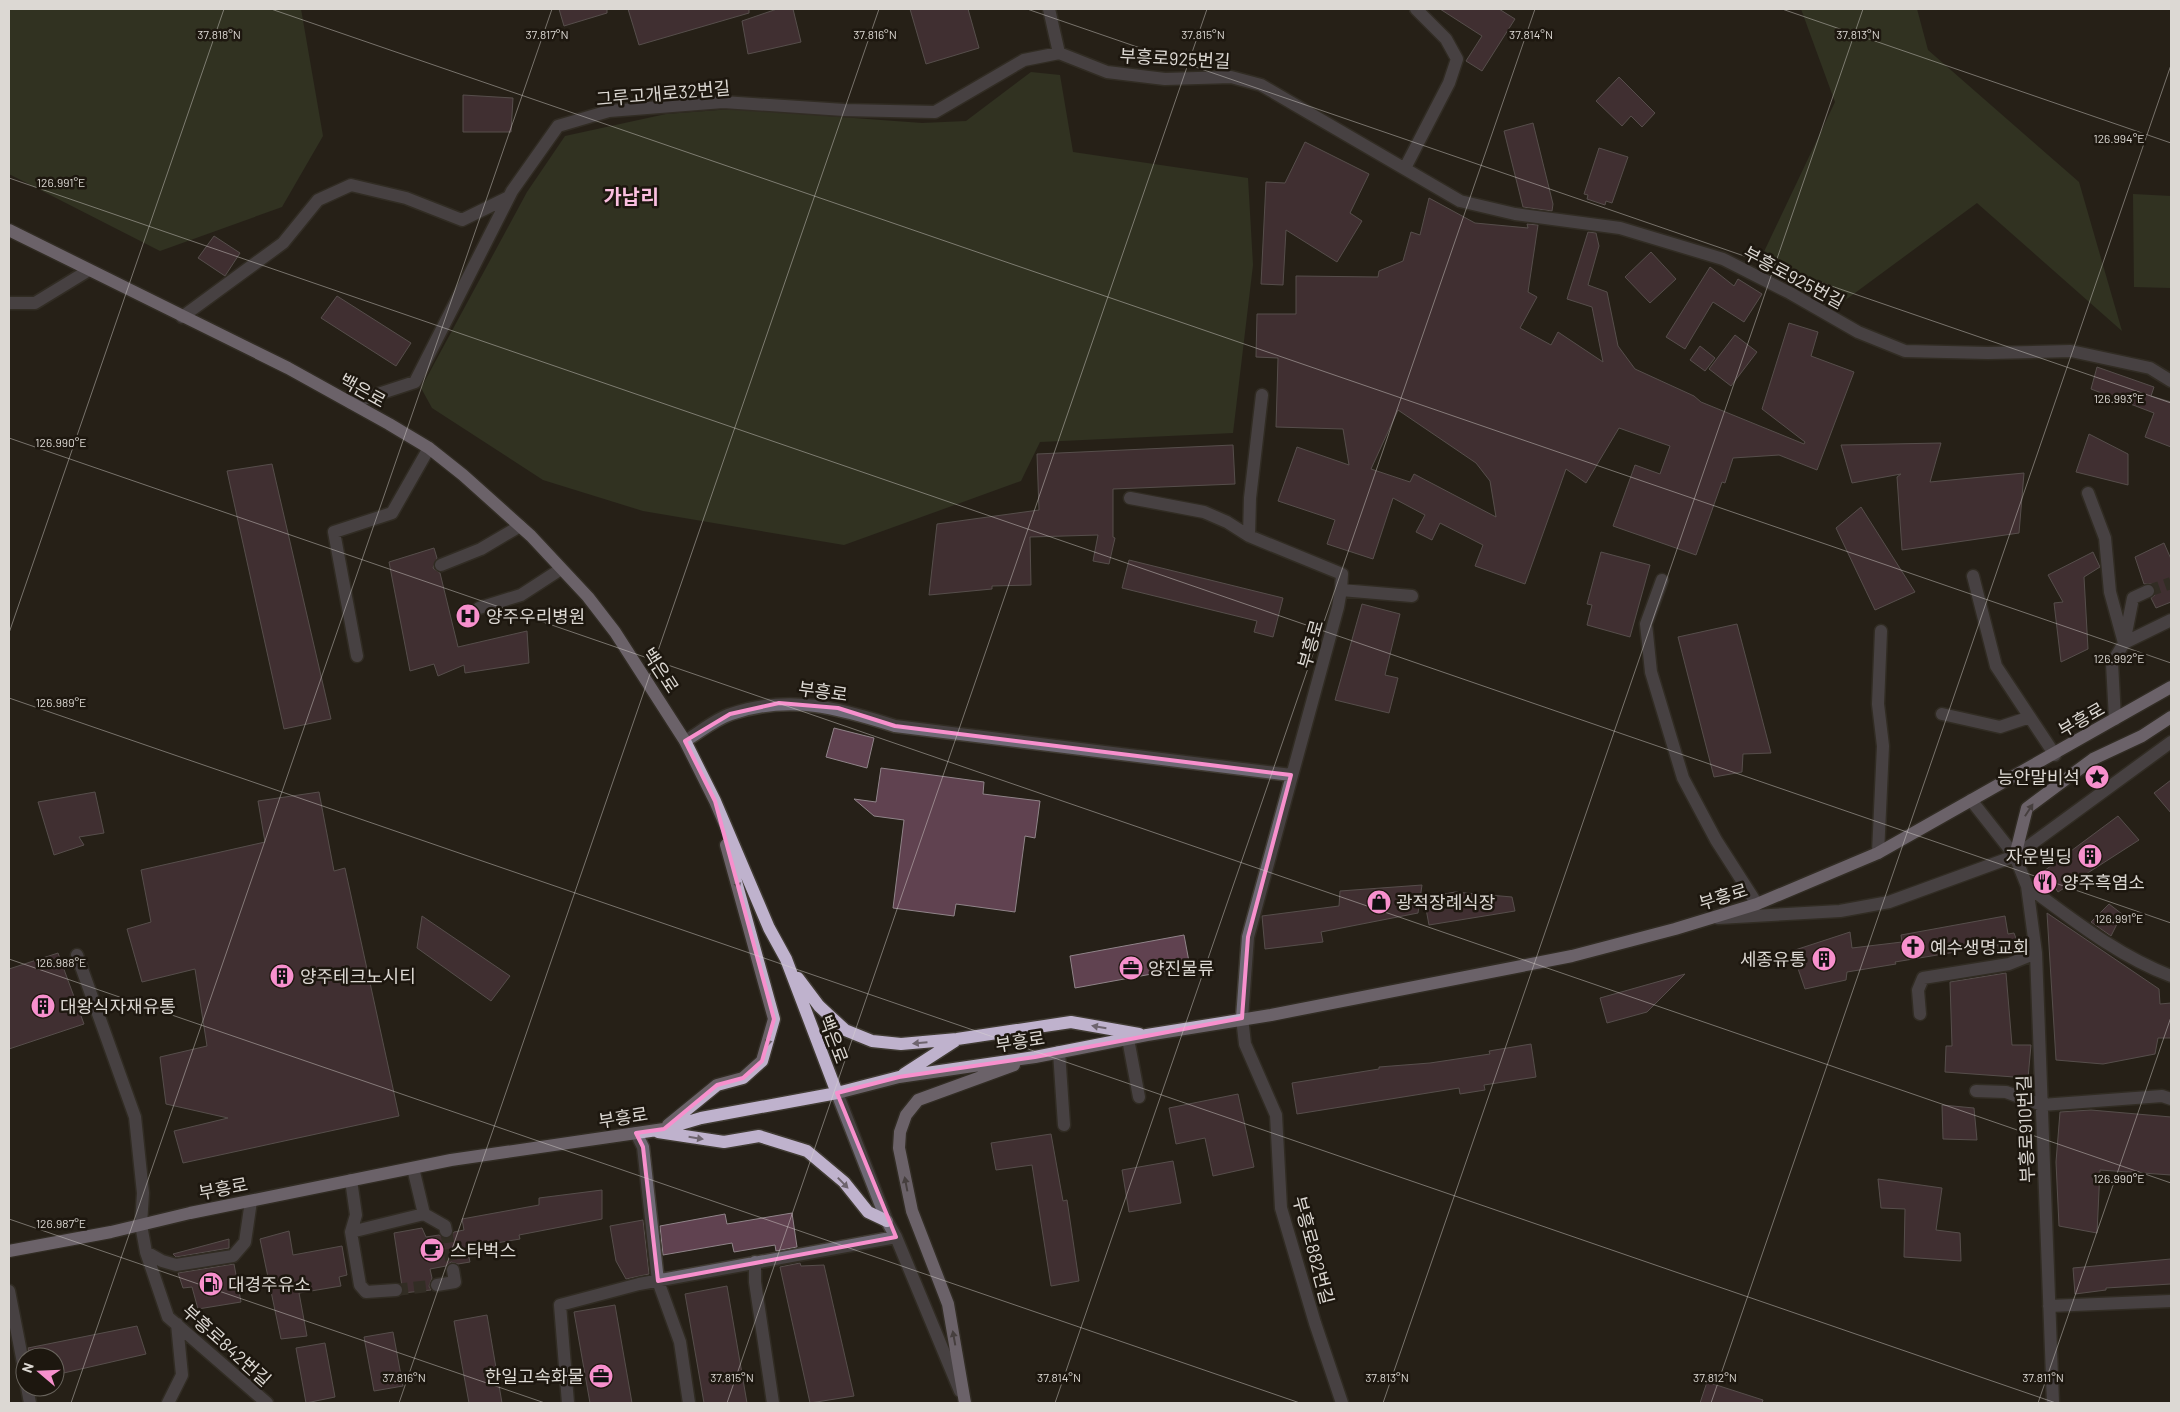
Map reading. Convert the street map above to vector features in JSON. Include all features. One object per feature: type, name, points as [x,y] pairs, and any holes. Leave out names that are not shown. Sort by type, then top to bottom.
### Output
[{"type":"main road","name":"백은로","points":[[9,230],[288,368],[429,448],[463,475],[520,526],[588,597],[615,632],[685,741],[715,801],[769,928],[786,959],[837,1093]]},
{"type":"main road","name":"부흥로","points":[[9,1251],[413,1168],[664,1129],[701,1118],[837,1093],[899,1077],[1035,1057],[1146,1035],[1242,1018],[1271,1015],[1572,956],[1757,904],[1878,853],[2171,687]]},
{"type":"main road","points":[[2015,856],[2027,808],[2093,759],[2142,736],[2171,717]]},
{"type":"main road","points":[[664,1129],[717,1084],[743,1078],[762,1061],[774,1019],[715,801]]},
{"type":"main road","points":[[786,959],[818,1006],[845,1030],[863,1039],[901,1044],[957,1039],[1071,1022],[1146,1035]]},
{"type":"main road","points":[[899,1077],[957,1039]]},
{"type":"main road","points":[[965,1403],[948,1304],[912,1211],[899,1148],[900,1132],[906,1115],[918,1100],[1035,1057]]},
{"type":"main road","points":[[642,1132],[724,1142],[759,1136],[807,1150],[844,1182],[868,1212],[887,1222]]},
{"type":"street","points":[[1049,9],[1059,53]]},
{"type":"street","points":[[1405,168],[1449,83],[1457,59],[1446,38],[1416,9]]},
{"type":"street","name":"부흥로925번길","points":[[1059,53],[1107,72],[1165,79],[1231,77],[1261,85],[1460,201],[1515,214],[1620,228],[1723,259],[1790,293],[1858,332],[1904,350],[1988,353],[2071,351],[2150,368],[2171,381]]},
{"type":"street","name":"그루고개로32번길","points":[[351,403],[415,382],[509,197],[558,126],[609,111],[723,102],[844,110],[935,112],[1024,60],[1059,53]]},
{"type":"street","points":[[182,316],[283,243],[318,200],[351,185],[406,198],[462,220],[509,197]]},
{"type":"street","points":[[9,303],[35,303],[89,270]]},
{"type":"street","points":[[1248,536],[1250,498],[1262,395]]},
{"type":"street","points":[[357,656],[334,532],[392,513],[429,448]]},
{"type":"street","points":[[2088,493],[2105,538],[2110,592],[2124,643]]},
{"type":"street","points":[[1130,498],[1204,512],[1227,522],[1248,536],[1342,574],[1341,590],[1412,596]]},
{"type":"street","points":[[441,565],[482,549],[520,526]]},
{"type":"street","points":[[479,608],[521,595],[561,569]]},
{"type":"street","points":[[1973,576],[1996,666],[2054,754]]},
{"type":"street","points":[[1662,580],[1646,624],[1652,672],[1684,778],[1716,840],[1757,904]]},
{"type":"street","name":"부흥로","points":[[1242,1018],[1248,937],[1341,590]]},
{"type":"street","points":[[2115,719],[2112,664],[2124,643],[2132,598],[2148,592]]},
{"type":"street","points":[[2124,643],[2171,620]]},
{"type":"street","points":[[1878,853],[1883,746],[1878,704],[1881,631]]},
{"type":"street","name":"부흥로","points":[[685,741],[730,714],[778,704],[838,708],[895,726],[1291,775]]},
{"type":"street","points":[[1942,714],[2000,726],[2030,717]]},
{"type":"street","points":[[1707,919],[1840,911],[1890,902],[2015,856],[2171,742]]},
{"type":"street","name":"부흥로910번길","points":[[1971,800],[2015,856],[2027,886],[2036,953],[2052,1403]]},
{"type":"street","points":[[2027,886],[2104,940],[2171,976]]},
{"type":"street","points":[[1920,1014],[1918,990],[1923,978],[2008,964],[2036,953]]},
{"type":"street","name":"부흥로842번길","points":[[77,955],[134,1117],[143,1193],[141,1225],[146,1252],[168,1317],[267,1403]]},
{"type":"street","name":"부흥로882번길","points":[[1242,1018],[1245,1044],[1276,1115],[1281,1208],[1315,1323],[1342,1403]]},
{"type":"street","points":[[1128,1039],[1139,1098]]},
{"type":"street","points":[[1059,1052],[1064,1125]]},
{"type":"street","points":[[1976,1091],[2006,1092],[2042,1105],[2162,1096],[2171,1099]]},
{"type":"street","name":"백은로","points":[[837,1093],[887,1222],[896,1237],[965,1403]]},
{"type":"street","points":[[642,1132],[658,1281],[680,1342],[689,1403]]},
{"type":"street","points":[[413,1168],[424,1214]]},
{"type":"street","points":[[351,1180],[356,1215],[352,1232],[360,1285],[366,1292],[396,1290]]},
{"type":"street","points":[[146,1252],[162,1261],[176,1265],[233,1256],[245,1242],[251,1200]]},
{"type":"street","points":[[352,1232],[424,1214],[445,1226],[446,1230]]},
{"type":"street","points":[[568,1403],[560,1305],[658,1281],[896,1237]]},
{"type":"street","points":[[754,1262],[755,1282],[773,1403]]},
{"type":"street","points":[[438,1285],[455,1282],[453,1270]]},
{"type":"street","points":[[9,1291],[20,1347]]},
{"type":"street","points":[[2049,1306],[2171,1302]]},
{"type":"street","points":[[168,1403],[182,1375],[177,1324]]},
{"type":"highlighted area","points":[[779,703],[838,708],[895,726],[1291,775],[1248,937],[1242,1018],[1035,1057],[899,1077],[837,1093],[896,1237],[658,1281],[643,1147],[636,1133],[664,1129],[717,1085],[743,1078],[762,1061],[774,1019],[715,801],[685,741],[730,714]]},
{"type":"green space","points":[[9,9],[301,9],[323,136],[282,207],[160,251],[9,174]]},
{"type":"green space","points":[[1801,9],[1917,9],[1928,50],[2079,182],[2122,331],[1977,203],[1840,304],[1761,258],[1835,102]]},
{"type":"green space","points":[[1031,72],[1060,75],[1073,152],[1248,178],[1253,265],[1233,433],[1040,442],[1021,481],[844,545],[643,511],[543,480],[432,408],[421,388],[527,192],[565,136],[666,114],[732,109],[922,123],[966,121]]},
{"type":"green space","points":[[2133,194],[2171,196],[2171,288],[2134,287]]},
{"type":"building","points":[[559,9],[607,9],[607,13],[564,26]]},
{"type":"building","points":[[628,9],[749,9],[749,13],[639,45]]},
{"type":"building","points":[[777,9],[793,9],[801,42],[748,54],[742,21]]},
{"type":"building","points":[[910,9],[968,9],[979,48],[926,64]]},
{"type":"building","points":[[1440,9],[1499,9],[1515,19],[1482,71],[1466,61],[1482,36]]},
{"type":"building","points":[[1619,77],[1655,113],[1642,127],[1631,116],[1622,126],[1596,101]]},
{"type":"building","points":[[463,95],[513,98],[511,132],[463,132]]},
{"type":"building","points":[[1533,123],[1553,204],[1552,211],[1523,207],[1504,131]]},
{"type":"building","points":[[1305,142],[1369,174],[1350,213],[1362,221],[1337,262],[1286,230],[1283,285],[1261,284],[1266,182],[1285,183]]},
{"type":"building","points":[[1599,148],[1628,157],[1612,203],[1606,201],[1605,205],[1587,199],[1588,195],[1584,194]]},
{"type":"building","points":[[1429,198],[1475,223],[1528,228],[1527,224],[1538,225],[1528,292],[1537,297],[1520,328],[1551,345],[1558,332],[1603,362],[1592,307],[1567,299],[1588,232],[1596,233],[1599,246],[1588,285],[1607,292],[1618,346],[1635,369],[1694,396],[1701,402],[1804,444],[1805,442],[1762,409],[1789,323],[1818,332],[1811,356],[1854,372],[1817,470],[1779,455],[1733,458],[1725,483],[1722,482],[1696,555],[1613,526],[1635,465],[1660,474],[1670,446],[1619,428],[1586,483],[1566,469],[1525,584],[1475,566],[1483,545],[1440,523],[1432,540],[1416,532],[1425,515],[1393,498],[1373,559],[1327,544],[1335,520],[1278,501],[1297,447],[1349,465],[1343,429],[1276,427],[1278,358],[1256,357],[1257,314],[1296,314],[1296,276],[1378,277],[1379,271],[1403,261],[1411,232],[1420,235]],"holes":[[[1398,410],[1476,463],[1490,481],[1496,517],[1414,474],[1410,482],[1371,469]]]},
{"type":"building","points":[[214,236],[240,253],[225,276],[198,258]]},
{"type":"building","points":[[1651,252],[1676,279],[1650,303],[1625,277]]},
{"type":"building","points":[[1710,267],[1734,286],[1738,279],[1762,294],[1744,322],[1713,302],[1685,349],[1666,337]]},
{"type":"building","points":[[337,296],[411,343],[396,366],[321,318]]},
{"type":"building","points":[[1735,335],[1757,352],[1731,386],[1709,369]]},
{"type":"building","points":[[1700,346],[1715,358],[1705,371],[1690,360]]},
{"type":"building","points":[[2097,367],[2154,387],[2151,396],[2171,402],[2171,447],[2145,437],[2154,413],[2091,389]]},
{"type":"building","points":[[2089,434],[2128,454],[2128,485],[2076,472]]},
{"type":"building","points":[[1941,443],[1930,482],[2024,473],[2019,533],[1902,550],[1897,477],[1901,474],[1852,483],[1841,445]]},
{"type":"building","points":[[1233,445],[1235,484],[1113,489],[1113,537],[1115,538],[1109,564],[1093,561],[1098,535],[1030,537],[1031,585],[992,586],[992,589],[929,595],[937,524],[1039,510],[1037,454]]},
{"type":"building","points":[[272,464],[331,719],[284,729],[227,471]]},
{"type":"building","points":[[1861,507],[1915,592],[1875,610],[1836,528]]},
{"type":"building","points":[[2164,543],[2171,559],[2171,602],[2156,608],[2151,598],[2155,595],[2156,588],[2152,584],[2144,584],[2135,557]]},
{"type":"building","points":[[434,548],[437,558],[433,568],[440,573],[458,647],[527,631],[529,663],[465,673],[464,665],[438,676],[434,664],[410,671],[389,562]]},
{"type":"building","points":[[1601,552],[1650,565],[1630,637],[1587,625],[1592,605],[1587,604]]},
{"type":"building","points":[[2093,552],[2100,567],[2084,577],[2088,649],[2061,662],[2054,603],[2063,602],[2048,575]]},
{"type":"building","points":[[1129,560],[1283,598],[1273,637],[1254,632],[1257,621],[1122,588]]},
{"type":"building","points":[[1362,604],[1400,614],[1385,675],[1398,678],[1389,713],[1335,700]]},
{"type":"building","points":[[1737,624],[1771,753],[1743,754],[1742,772],[1714,777],[1678,637]]},
{"type":"building","points":[[834,728],[874,738],[867,768],[826,757]]},
{"type":"building","points":[[881,768],[984,782],[983,794],[1040,801],[1035,838],[1025,836],[1015,912],[956,904],[954,916],[893,908],[904,820],[874,816],[854,799],[876,802]]},
{"type":"building","points":[[2171,780],[2171,813],[2154,793]]},
{"type":"building","points":[[95,792],[104,833],[79,837],[84,845],[54,855],[38,802]]},
{"type":"building","name":"양주테크노시티","points":[[319,792],[334,871],[345,868],[399,1116],[183,1163],[174,1131],[228,1118],[166,1104],[160,1057],[207,1046],[195,969],[142,982],[127,929],[151,922],[141,870],[265,842],[258,801]]},
{"type":"building","name":"자운빌딩","points":[[2118,816],[2139,840],[2058,892],[2044,871]]},
{"type":"building","points":[[1422,885],[1418,913],[1321,932],[1323,942],[1265,949],[1262,916],[1339,906],[1340,891]]},
{"type":"building","points":[[1455,892],[1512,897],[1515,911],[1429,925],[1424,898]]},
{"type":"building","points":[[2109,904],[2122,914],[2111,936],[2091,922]]},
{"type":"building","points":[[2047,913],[2159,989],[2160,1004],[2171,1003],[2171,1038],[2158,1038],[2155,1054],[2103,1064],[2056,1060]]},
{"type":"building","points":[[422,916],[510,976],[491,1001],[417,948]]},
{"type":"building","points":[[2005,916],[2008,934],[2014,933],[2020,949],[1999,953],[1998,945],[1895,962],[1896,964],[1847,972],[1846,980],[1805,989],[1792,951],[1850,932],[1852,948],[1902,942],[1901,935]]},
{"type":"building","points":[[1184,935],[1190,967],[1075,988],[1070,956]]},
{"type":"building","name":"대왕식자재유통","points":[[58,953],[84,1024],[9,1049],[9,969]]},
{"type":"building","points":[[2006,973],[2012,1045],[2031,1045],[2028,1078],[1945,1072],[1946,1046],[1952,1046],[1950,982]]},
{"type":"building","points":[[1685,974],[1647,1012],[1607,1023],[1600,998]]},
{"type":"building","points":[[1531,1044],[1536,1077],[1484,1085],[1485,1090],[1460,1094],[1459,1088],[1297,1114],[1292,1083],[1379,1069],[1379,1067],[1430,1063],[1490,1054],[1489,1051]]},
{"type":"building","points":[[1238,1094],[1254,1167],[1213,1176],[1205,1138],[1176,1144],[1169,1108]]},
{"type":"building","points":[[1942,1105],[1974,1108],[1977,1140],[1943,1139]]},
{"type":"building","points":[[2091,1110],[2171,1117],[2171,1175],[2100,1170],[2097,1233],[2059,1226],[2056,1162],[2060,1112]]},
{"type":"building","points":[[1051,1134],[1063,1201],[1067,1200],[1079,1281],[1051,1286],[1032,1165],[996,1170],[991,1143]]},
{"type":"building","points":[[1173,1161],[1181,1203],[1129,1212],[1122,1170]]},
{"type":"building","points":[[1878,1179],[1942,1188],[1936,1230],[1960,1233],[1961,1261],[1904,1257],[1905,1209],[1881,1208]]},
{"type":"building","points":[[602,1190],[602,1219],[519,1235],[520,1239],[467,1248],[470,1262],[458,1264],[451,1262],[446,1266],[430,1269],[432,1278],[429,1286],[431,1290],[403,1293],[394,1233],[422,1228],[426,1237],[439,1235],[448,1239],[454,1232],[464,1230],[462,1219],[539,1205],[539,1198]]},
{"type":"building","points":[[792,1213],[797,1247],[776,1251],[775,1245],[734,1252],[732,1243],[663,1255],[660,1226],[725,1214],[727,1224]]},
{"type":"building","points":[[643,1220],[649,1274],[626,1279],[616,1261],[610,1226]]},
{"type":"building","points":[[289,1231],[293,1255],[342,1246],[347,1275],[339,1277],[341,1286],[299,1293],[307,1336],[281,1339],[260,1239]]},
{"type":"building","points":[[229,1239],[229,1248],[176,1257],[173,1254]]},
{"type":"building","points":[[2171,1259],[2171,1284],[2106,1288],[2106,1290],[2075,1294],[2073,1268]]},
{"type":"building","points":[[800,1263],[801,1266],[824,1265],[854,1396],[810,1403],[780,1267]]},
{"type":"building","points":[[234,1264],[241,1302],[198,1309],[192,1287],[183,1288],[178,1273]]},
{"type":"building","points":[[727,1286],[747,1403],[704,1403],[685,1294]]},
{"type":"building","points":[[615,1305],[632,1403],[590,1403],[574,1312]]},
{"type":"building","points":[[487,1315],[502,1403],[469,1403],[454,1321]]},
{"type":"building","points":[[137,1326],[146,1354],[65,1373],[65,1347],[33,1347]]},
{"type":"building","points":[[393,1332],[403,1386],[374,1391],[364,1337]]},
{"type":"building","points":[[325,1343],[335,1397],[306,1403],[296,1348]]},
{"type":"building","points":[[1707,1382],[1763,1400],[1762,1403],[1700,1403]]},
{"type":"tunnel","points":[[2148,591],[2171,583]]},
{"type":"tunnel","points":[[446,1231],[453,1270]]},
{"type":"tunnel","points":[[396,1290],[437,1285]]},
{"type":"place","name":"양주우리병원","points":[[468,616]]},
{"type":"place","name":"능안말비석","points":[[2097,777]]},
{"type":"place","name":"자운빌딩","points":[[2090,856]]},
{"type":"place","name":"양주흑염소","points":[[2045,882]]},
{"type":"place","name":"광적장례식장","points":[[1379,902]]},
{"type":"place","name":"예수생명교회","points":[[1913,947]]},
{"type":"place","name":"세종유통","points":[[1824,959]]},
{"type":"place","name":"양진물류","points":[[1131,968]]},
{"type":"place","name":"양주테크노시티","points":[[282,976]]},
{"type":"place","name":"대왕식자재유통","points":[[43,1006]]},
{"type":"place","name":"스타벅스","points":[[432,1250]]},
{"type":"place","name":"대경주유소","points":[[211,1284]]},
{"type":"place","name":"한일고속화물","points":[[601,1376]]},
{"type":"district","name":"가납리","points":[[631,196]]}]
